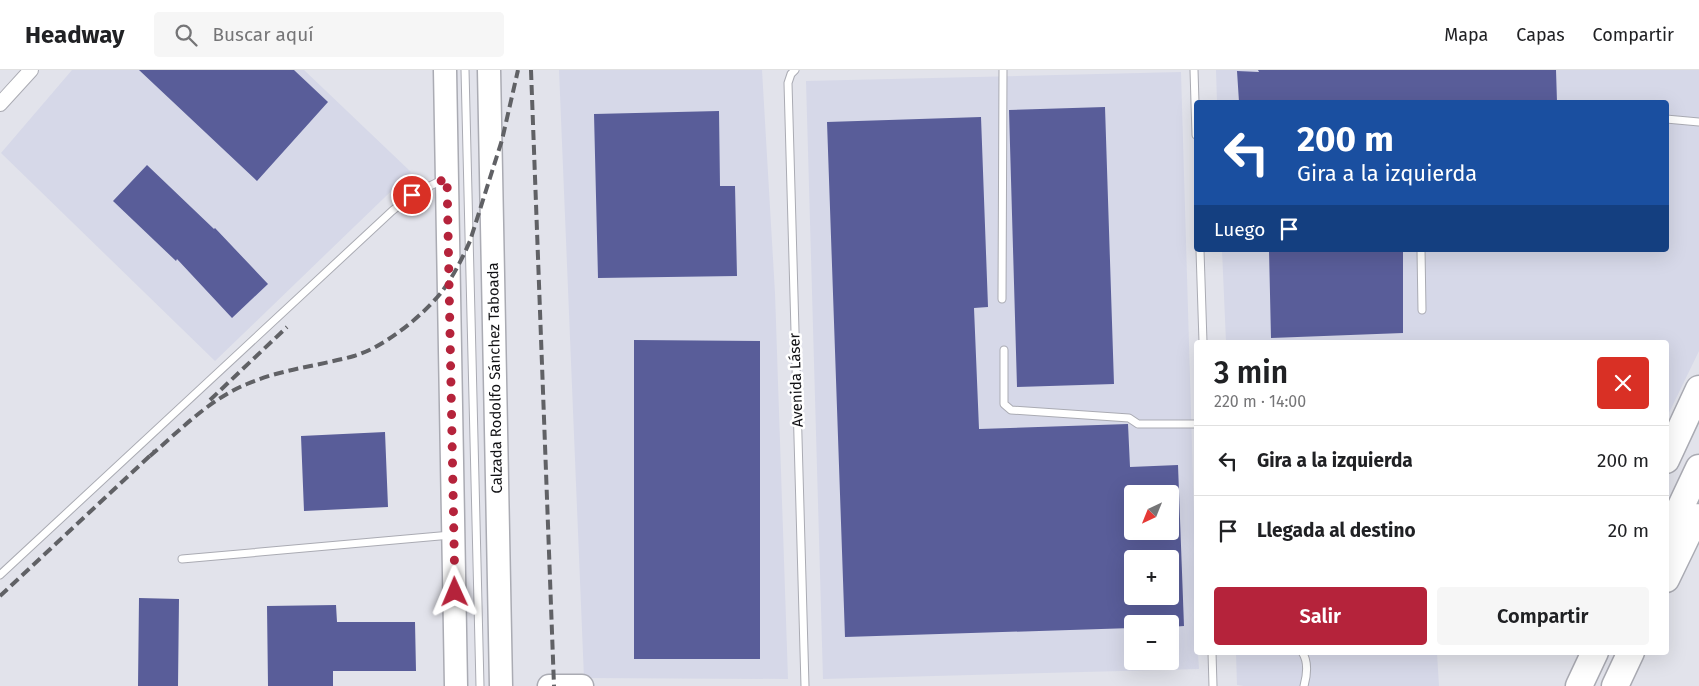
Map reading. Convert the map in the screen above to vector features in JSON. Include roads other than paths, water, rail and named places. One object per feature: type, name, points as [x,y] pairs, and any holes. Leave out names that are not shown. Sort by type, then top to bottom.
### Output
[{"type":"highway","points":[[1669,489],[1685,426],[1699,389]]},
{"type":"highway","points":[[1669,455],[1685,426]]},
{"type":"highway","points":[[1669,532],[1699,468]]},
{"type":"highway","points":[[1669,573],[1699,510]]},
{"type":"highway","points":[[1563,686],[1577,655]]},
{"type":"highway","points":[[1579,686],[1594,655]]},
{"type":"highway","points":[[1598,686],[1612,655]]},
{"type":"highway","points":[[1615,686],[1630,655]]},
{"type":"main road","points":[[445,70],[456,686]]},
{"type":"main road","name":"Calzada Rodolfo Sánchez Taboada","points":[[489,70],[501,686]]},
{"type":"main road","points":[[549,686],[582,686]]},
{"type":"street","points":[[2,98],[31,70]]},
{"type":"lane","points":[[465,70],[480,686]]},
{"type":"lane","points":[[1002,299],[1003,70]]},
{"type":"lane","points":[[1194,70],[1195,100]]},
{"type":"lane","name":"Avenida Láser","points":[[793,72],[788,83],[805,686]]},
{"type":"lane","points":[[1669,119],[1699,122]]},
{"type":"lane","points":[[0,575],[392,211],[412,195],[447,178]]},
{"type":"lane","points":[[1200,252],[1203,340]]},
{"type":"lane","points":[[1421,252],[1422,310]]},
{"type":"lane","points":[[1004,350],[1004,404],[1011,410],[1129,418],[1138,424],[1194,424]]},
{"type":"lane","points":[[182,558],[454,535]]},
{"type":"lane","points":[[1212,655],[1213,686]]},
{"type":"lane","points":[[1304,655],[1307,668],[1304,686]]},
{"type":"railway","points":[[150,456],[196,416],[233,390],[273,375],[365,352],[401,331],[432,303],[453,275],[470,241],[502,140],[518,70]]},
{"type":"railway","points":[[531,70],[554,686]]},
{"type":"railway","points":[[210,400],[287,327]]},
{"type":"railway","points":[[0,596],[155,451]]}]
